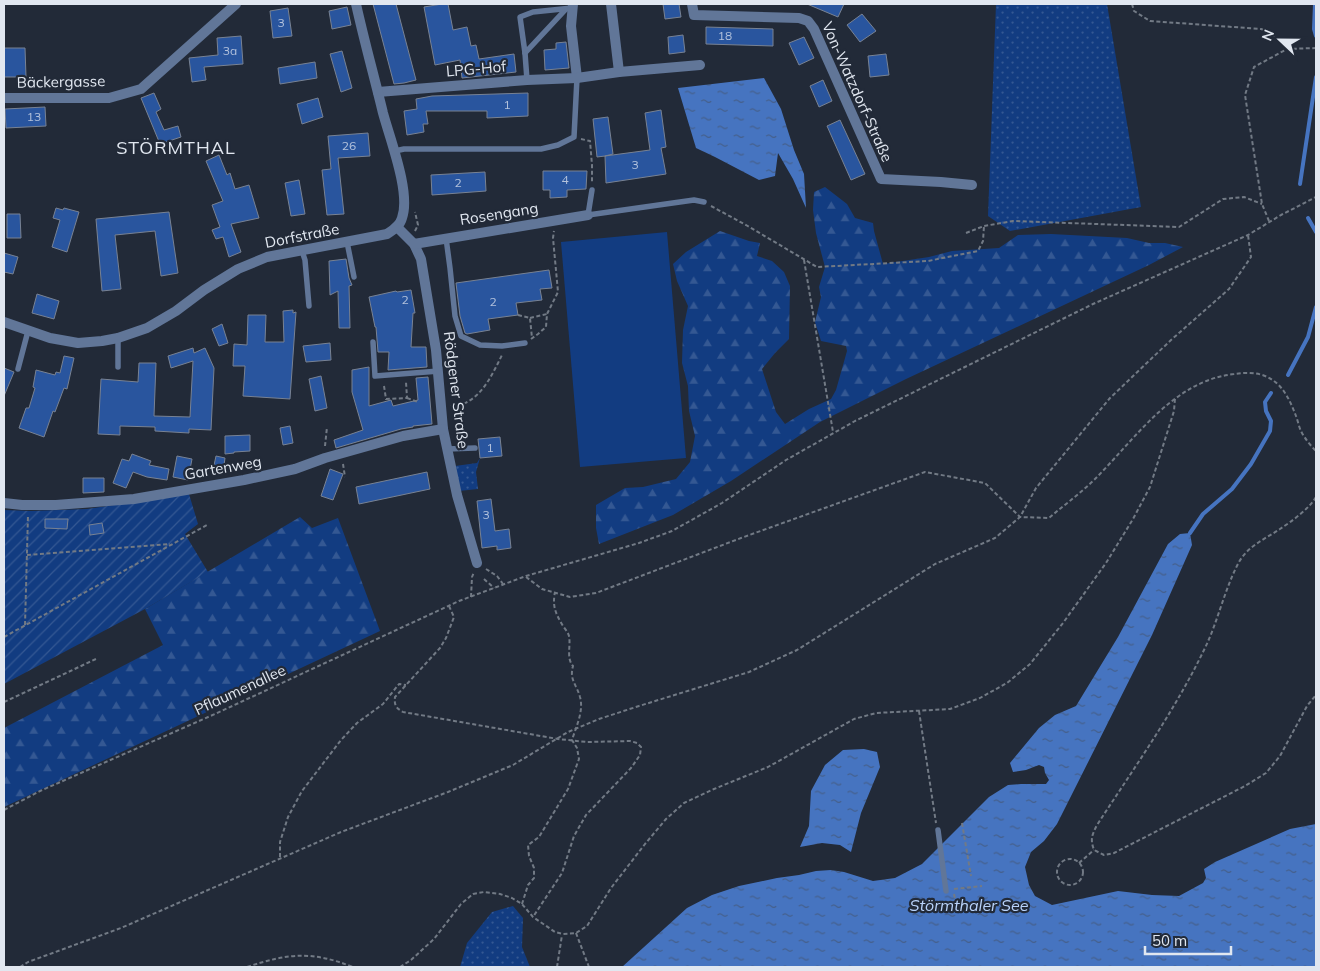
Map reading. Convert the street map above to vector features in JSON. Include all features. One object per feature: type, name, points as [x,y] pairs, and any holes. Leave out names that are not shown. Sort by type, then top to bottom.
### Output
[{"type":"street","name":"Bäckergasse","points":[[4,98],[109,98],[141,89],[236,4]]},
{"type":"street","points":[[356,4],[365,44],[395,151],[404,193],[402,218],[397,227]]},
{"type":"street","points":[[611,4],[619,72]]},
{"type":"street","name":"Von-Watzdorf-Straße","points":[[692,4],[694,15],[799,18],[808,21],[814,29],[880,179],[972,185]]},
{"type":"street","points":[[571,7],[571,26],[577,78]]},
{"type":"street","name":"LPG-Hof","points":[[378,92],[527,80],[577,78],[619,72],[700,65]]},
{"type":"street","name":"Rosengang","points":[[414,244],[588,216]]},
{"type":"street","name":"Dorfstraße","points":[[4,322],[50,338],[78,343],[118,338],[147,328],[176,311],[204,290],[238,269],[267,257],[387,234],[397,227]]},
{"type":"street","name":"Rödgener Straße","points":[[397,227],[414,244],[421,259],[439,371],[443,429],[457,495],[477,563]]},
{"type":"street","name":"Gartenweg","points":[[4,503],[56,505],[134,498],[244,480],[295,469],[325,458],[403,436],[443,429]]},
{"type":"lane","points":[[526,53],[571,7]]},
{"type":"lane","points":[[527,80],[526,53],[520,17],[534,12],[571,7]]},
{"type":"lane","points":[[395,151],[404,149],[541,149],[558,145],[574,137],[577,78]]},
{"type":"lane","points":[[592,190],[588,216],[694,200],[704,202]]},
{"type":"lane","points":[[446,238],[455,316],[461,336],[480,345],[502,346],[525,343]]},
{"type":"lane","points":[[347,242],[354,276]]},
{"type":"lane","points":[[302,250],[305,260],[309,306]]},
{"type":"lane","points":[[18,369],[28,331]]},
{"type":"lane","points":[[118,338],[118,366]]},
{"type":"lane","points":[[373,342],[375,376],[439,371]]},
{"type":"lane","points":[[447,449],[475,448]]},
{"type":"lane","points":[[938,830],[946,891]]},
{"type":"path","points":[[1132,4],[1134,11],[1150,21],[1260,29],[1270,32],[1287,49]]},
{"type":"path","points":[[1270,222],[1262,204],[1245,95],[1254,67],[1287,49],[1316,48]]},
{"type":"path","points":[[574,137],[590,141],[592,190]]},
{"type":"path","points":[[966,233],[984,226],[1013,221],[1179,226],[1223,199],[1244,197],[1262,204]]},
{"type":"path","name":"Pflaumenallee","points":[[4,810],[471,597],[526,576],[639,542],[672,530],[722,503],[786,460],[855,421],[1084,308],[1248,235],[1316,197]]},
{"type":"path","points":[[704,202],[817,268],[928,260],[978,251],[983,241],[984,226]]},
{"type":"path","points":[[525,343],[546,326],[547,314],[558,292],[553,238],[555,221]]},
{"type":"path","points":[[20,967],[28,962],[120,928],[341,832],[448,792],[513,765],[576,728],[638,706],[749,672],[797,650],[935,564],[995,538],[1020,517],[1036,488],[1110,398],[1171,340],[1229,289],[1251,256],[1248,235]]},
{"type":"path","points":[[804,260],[833,433]]},
{"type":"path","points":[[518,315],[530,318],[547,314]]},
{"type":"path","points":[[530,318],[532,338]]},
{"type":"path","points":[[442,407],[463,404],[478,394],[491,377],[502,354],[502,346]]},
{"type":"path","points":[[526,576],[542,589],[570,597],[596,593],[741,538],[925,472],[985,483],[1020,517],[1049,518],[1094,480],[1158,412],[1189,388],[1208,379],[1228,374],[1245,372],[1261,374],[1281,387],[1296,414],[1302,433],[1316,451]]},
{"type":"path","points":[[406,373],[407,398]]},
{"type":"path","points":[[384,386],[386,399],[407,398],[418,402]]},
{"type":"path","points":[[400,967],[411,960],[434,939],[461,904],[473,894],[484,892],[512,898],[522,904],[533,917],[555,932],[562,934],[576,933],[587,926],[611,888],[645,844],[666,819],[684,802],[768,767],[854,719],[876,713],[950,709],[980,698],[1007,683],[1030,664],[1063,623],[1106,563],[1133,519],[1150,486],[1174,412],[1176,398]]},
{"type":"path","points":[[325,458],[324,448],[327,427]]},
{"type":"path","points":[[341,454],[345,477]]},
{"type":"path","points":[[1316,497],[1302,512],[1280,529],[1254,545],[1240,561],[1205,649],[1182,694],[1092,834],[1094,850],[1104,855],[1114,853],[1245,786],[1266,773],[1280,756],[1307,706],[1316,695]]},
{"type":"path","points":[[25,625],[28,505]]},
{"type":"path","points":[[4,637],[207,525]]},
{"type":"path","points":[[27,556],[172,544]]},
{"type":"path","points":[[471,597],[472,577],[477,563],[497,576],[503,585]]},
{"type":"path","points":[[484,580],[494,588]]},
{"type":"path","points":[[556,592],[553,602],[556,615],[569,633],[569,658],[573,666],[571,673],[580,697],[579,718],[572,740]]},
{"type":"path","points":[[450,606],[454,617],[446,638],[440,648],[395,697],[394,704],[397,709],[403,712],[572,740],[587,742],[630,741],[636,743],[641,748],[640,755],[631,768],[586,814],[574,836],[562,873],[533,917]]},
{"type":"path","points":[[4,702],[96,660]]},
{"type":"path","points":[[280,858],[280,842],[288,817],[302,791],[346,734],[357,723],[383,704],[399,684],[406,685]]},
{"type":"path","points":[[919,712],[938,830]]},
{"type":"path","points":[[522,904],[528,885],[534,878],[534,868],[529,856],[528,845],[539,837],[568,789],[578,759],[577,748],[572,740]]},
{"type":"path","points":[[962,823],[971,876]]},
{"type":"path","points":[[1079,863],[1094,850]]},
{"type":"path","points":[[1072,859],[1079,863],[1083,874],[1077,883],[1068,885],[1059,880],[1057,870],[1061,862],[1072,859]]},
{"type":"path","points":[[957,909],[953,888],[982,886]]},
{"type":"path","points":[[576,933],[589,967]]},
{"type":"path","points":[[557,967],[562,934]]},
{"type":"path","points":[[247,967],[281,957],[299,955],[318,956],[353,967]]},
{"type":"green space","points":[[996,4],[1107,4],[1141,207],[1010,231],[988,216]]},
{"type":"green space","points":[[825,187],[847,204],[855,218],[873,223],[883,264],[929,257],[952,251],[999,248],[1018,235],[1051,234],[1127,238],[1183,247],[820,422],[731,481],[673,515],[599,544],[596,528],[596,505],[625,488],[643,487],[676,479],[690,462],[695,436],[689,411],[688,386],[682,363],[683,330],[688,306],[677,281],[673,264],[686,252],[720,231],[760,243],[757,256],[772,261],[784,272],[790,286],[789,339],[762,369],[776,412],[785,424],[809,409],[831,399],[836,390],[847,351],[846,346],[821,341],[815,322],[821,297],[819,287],[825,267],[816,233],[813,210],[814,192]]},
{"type":"green space","points":[[667,232],[686,458],[580,467],[561,242]]},
{"type":"green space","points":[[480,458],[476,472],[478,489],[459,491],[455,466],[477,463]]},
{"type":"green space","points":[[189,494],[198,524],[185,534],[208,572],[145,609],[4,684],[4,510],[87,509]]},
{"type":"green space","points":[[300,517],[312,528],[338,518],[380,631],[4,807],[4,728],[163,645],[145,609]]},
{"type":"green space","points":[[513,906],[523,918],[522,947],[530,967],[460,967],[467,943],[492,912]]},
{"type":"water","points":[[764,78],[781,109],[804,174],[806,208],[793,179],[778,153],[775,176],[759,180],[696,148],[678,88]]},
{"type":"water","name":"Störmthaler See","points":[[1190,533],[1192,545],[1152,635],[1057,824],[1044,841],[1031,852],[1025,867],[1029,885],[1035,896],[1052,905],[1118,891],[1179,896],[1203,883],[1206,878],[1204,869],[1215,862],[1290,829],[1316,824],[1316,967],[622,967],[687,908],[712,895],[739,886],[816,871],[831,870],[844,872],[873,881],[895,878],[922,864],[989,797],[1008,785],[1046,784],[1049,780],[1044,767],[1039,765],[1013,772],[1010,763],[1039,728],[1055,715],[1076,706],[1118,637],[1168,544],[1180,534]]},
{"type":"water","points":[[864,749],[877,752],[880,767],[861,813],[851,852],[840,845],[822,843],[800,847],[809,826],[811,791],[825,765],[843,750]]},
{"type":"building","points":[[373,4],[396,4],[416,80],[394,84]]},
{"type":"building","points":[[448,4],[453,30],[467,27],[471,46],[476,45],[479,59],[514,54],[516,72],[462,78],[460,60],[435,65],[424,7]]},
{"type":"building","points":[[663,4],[679,4],[681,17],[665,19]]},
{"type":"building","points":[[807,4],[844,4],[838,17]]},
{"type":"building","points":[[347,7],[351,25],[332,29],[329,11]]},
{"type":"building","points":[[288,8],[292,36],[273,38],[270,11]]},
{"type":"building","points":[[862,14],[876,31],[860,42],[847,25]]},
{"type":"building","points":[[706,27],[773,29],[773,46],[706,44]]},
{"type":"building","points":[[683,35],[685,52],[669,54],[668,37]]},
{"type":"building","points":[[241,36],[243,64],[204,67],[206,80],[192,82],[189,58],[218,55],[217,38]]},
{"type":"building","points":[[804,37],[814,58],[799,65],[789,43]]},
{"type":"building","points":[[566,42],[569,68],[545,70],[544,50],[556,49],[556,43]]},
{"type":"building","points":[[4,48],[25,48],[26,77],[4,77]]},
{"type":"building","points":[[342,51],[352,88],[341,92],[330,54]]},
{"type":"building","points":[[886,54],[889,75],[870,77],[868,56]]},
{"type":"building","points":[[315,62],[317,78],[280,84],[278,68]]},
{"type":"building","points":[[823,80],[832,101],[819,107],[810,86]]},
{"type":"building","points":[[154,93],[161,109],[156,112],[164,130],[178,126],[181,137],[160,144],[141,98]]},
{"type":"building","points":[[528,93],[528,116],[487,118],[487,111],[426,111],[428,124],[423,124],[424,132],[407,135],[404,111],[417,109],[416,99],[432,96]]},
{"type":"building","points":[[318,98],[323,117],[302,124],[297,104]]},
{"type":"building","points":[[45,107],[46,126],[6,128],[5,109]]},
{"type":"building","points":[[661,110],[666,147],[661,148],[666,174],[606,183],[605,156],[650,150],[645,113]]},
{"type":"building","points":[[608,117],[613,154],[597,157],[593,119]]},
{"type":"building","points":[[840,120],[865,174],[851,180],[827,126]]},
{"type":"building","points":[[368,133],[370,156],[338,158],[344,214],[327,215],[322,170],[331,169],[328,136]]},
{"type":"building","points":[[219,155],[227,175],[230,173],[235,189],[249,185],[259,218],[231,224],[241,252],[229,257],[223,237],[216,239],[212,230],[220,227],[212,205],[223,201],[206,161]]},
{"type":"building","points":[[543,171],[587,171],[586,189],[567,190],[567,197],[550,198],[550,190],[543,190]]},
{"type":"building","points":[[485,172],[486,191],[432,195],[431,175]]},
{"type":"building","points":[[299,180],[305,214],[291,216],[285,183]]},
{"type":"building","points":[[56,208],[79,212],[67,252],[52,247],[60,220],[53,218]]},
{"type":"building","points":[[169,212],[178,273],[161,276],[155,231],[115,235],[121,289],[102,291],[96,219]]},
{"type":"building","points":[[7,214],[20,214],[21,238],[7,238]]},
{"type":"building","points":[[4,253],[18,257],[13,274],[4,272]]},
{"type":"building","points":[[346,259],[352,285],[349,286],[350,328],[339,328],[338,291],[330,295],[329,261]]},
{"type":"building","points":[[549,270],[552,288],[540,289],[542,300],[516,303],[518,315],[488,319],[490,330],[465,333],[460,316],[456,283]]},
{"type":"building","points":[[411,290],[415,313],[413,313],[411,347],[426,347],[427,367],[388,370],[389,352],[378,352],[376,327],[369,297]]},
{"type":"building","points":[[37,294],[59,301],[54,319],[32,313]]},
{"type":"building","points":[[293,310],[293,313],[296,312],[290,399],[243,396],[245,366],[233,366],[234,344],[247,345],[248,315],[266,315],[265,342],[284,342],[283,311]]},
{"type":"building","points":[[222,324],[228,343],[219,346],[212,329]]},
{"type":"building","points":[[330,343],[331,360],[306,362],[303,346]]},
{"type":"building","points":[[193,348],[194,353],[205,348],[214,368],[211,430],[189,429],[189,433],[155,431],[155,427],[120,426],[120,435],[98,434],[101,379],[138,382],[139,363],[156,363],[154,416],[190,417],[193,361],[171,368],[168,356]]},
{"type":"building","points":[[64,356],[74,358],[67,389],[64,388],[44,437],[19,428],[26,408],[29,408],[35,388],[33,387],[36,370],[55,375],[56,372],[60,373]]},
{"type":"building","points":[[369,367],[369,406],[391,400],[393,406],[418,400],[416,378],[428,377],[432,424],[401,429],[336,448],[334,440],[363,430],[352,392],[352,370]]},
{"type":"building","points":[[4,368],[14,372],[4,396]]},
{"type":"building","points":[[321,376],[327,408],[315,411],[309,379]]},
{"type":"building","points":[[290,426],[293,443],[283,445],[280,428]]},
{"type":"building","points":[[250,435],[250,451],[225,454],[225,436]]},
{"type":"building","points":[[500,437],[502,456],[480,458],[478,439]]},
{"type":"building","points":[[132,454],[151,461],[149,465],[169,469],[167,480],[147,477],[133,472],[126,488],[113,483],[122,459],[129,461]]},
{"type":"building","points":[[177,456],[192,459],[188,480],[173,477]]},
{"type":"building","points":[[216,456],[225,458],[223,472],[213,470]]},
{"type":"building","points":[[330,469],[343,474],[333,500],[321,496]]},
{"type":"building","points":[[427,472],[430,489],[359,504],[356,487]]},
{"type":"building","points":[[83,478],[104,478],[104,492],[83,493]]},
{"type":"building","points":[[491,499],[495,531],[509,529],[511,548],[497,550],[497,546],[482,548],[477,501]]},
{"type":"building","points":[[45,519],[68,519],[67,529],[45,528]]},
{"type":"building","points":[[102,523],[104,533],[90,535],[89,525]]},
{"type":"waterway","points":[[1315,4],[1314,29],[1316,36]]},
{"type":"waterway","points":[[1300,184],[1316,77]]},
{"type":"waterway","points":[[1308,218],[1316,232]]},
{"type":"waterway","points":[[1288,375],[1308,337],[1316,307]]},
{"type":"waterway","points":[[1190,533],[1203,514],[1232,489],[1251,464],[1270,431],[1271,421],[1266,411],[1265,402],[1271,393]]},
{"type":"district","name":"STÖRMTHAL","points":[[176,148]]}]
